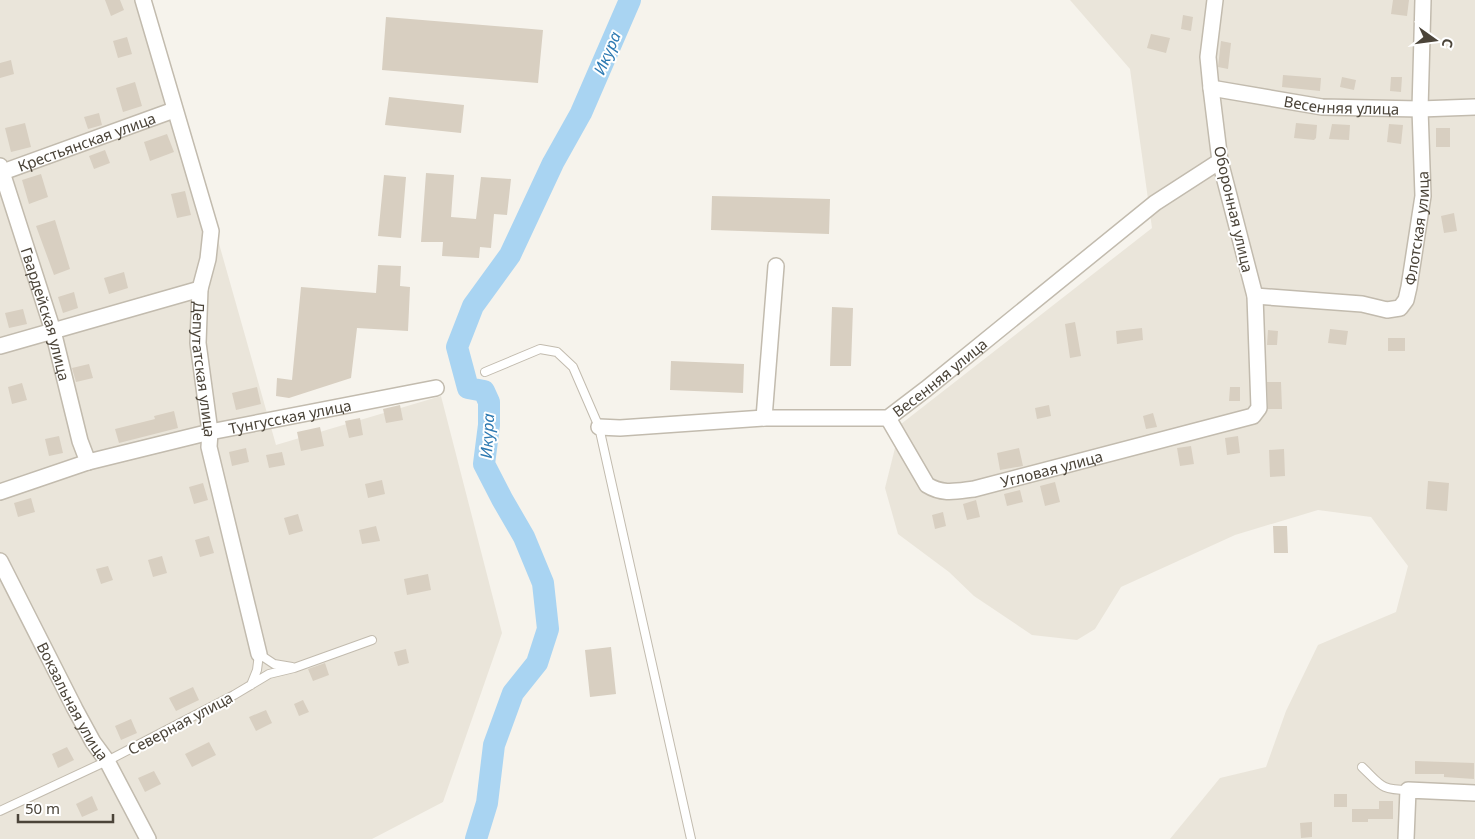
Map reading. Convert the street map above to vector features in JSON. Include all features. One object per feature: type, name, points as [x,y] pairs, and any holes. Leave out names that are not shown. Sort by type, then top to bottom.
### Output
[{"type":"street","name":"Депутатская улица","points":[[143,0],[211,231],[208,259],[200,289],[198,343],[210,432],[209,447],[259,654]]},
{"type":"street","name":"Оборонная улица","points":[[1214,0],[1208,57],[1220,161],[1255,296],[1259,408],[1253,416]]},
{"type":"street","name":"Флотская улица","points":[[1255,296],[1362,304],[1387,310],[1400,308],[1406,300],[1423,196],[1420,109],[1422,0]]},
{"type":"street","name":"Весенняя улица","points":[[1211,88],[1322,107],[1420,109],[1475,107]]},
{"type":"street","name":"Крестьянская улица","points":[[1,170],[174,110]]},
{"type":"street","name":"Весенняя улица","points":[[599,427],[620,428],[764,418],[888,418],[1155,203],[1220,161]]},
{"type":"street","name":"Гвардейская улица","points":[[1,170],[53,330],[80,441],[88,462]]},
{"type":"street","points":[[764,418],[776,266]]},
{"type":"street","points":[[0,346],[200,289]]},
{"type":"street","name":"Тунгусская улица","points":[[0,492],[88,462],[210,432],[436,388]]},
{"type":"street","name":"Угловая улица","points":[[888,418],[927,485],[937,491],[950,492],[974,489],[1253,416]]},
{"type":"street","points":[[80,441],[94,453],[106,459]]},
{"type":"street","name":"Вокзальная улица","points":[[0,561],[75,709],[93,742],[107,761],[148,839]]},
{"type":"street","points":[[1406,839],[1408,790],[1475,794]]},
{"type":"lane","points":[[485,372],[540,349],[557,352],[573,368],[599,427],[691,839]]},
{"type":"lane","name":"Северная улица","points":[[0,811],[107,761],[269,674],[294,668],[372,640]]},
{"type":"lane","points":[[251,685],[257,670],[259,654],[274,664],[294,668]]},
{"type":"lane","points":[[1362,768],[1383,787],[1392,790],[1408,790]]},
{"type":"shaded area","points":[[0,0],[150,0],[276,445],[441,396],[502,633],[443,802],[372,839],[0,839]]},
{"type":"shaded area","points":[[1070,0],[1475,0],[1475,839],[1170,839],[1220,778],[1266,767],[1286,711],[1318,645],[1396,612],[1408,566],[1371,517],[1318,510],[1235,535],[1121,587],[1095,629],[1077,640],[1032,635],[974,596],[949,572],[898,534],[885,488],[901,424],[1152,228],[1130,69]]},
{"type":"building","points":[[105,0],[120,0],[124,10],[111,16]]},
{"type":"building","points":[[1393,0],[1409,0],[1407,16],[1391,14]]},
{"type":"building","points":[[1183,15],[1193,17],[1191,31],[1181,29]]},
{"type":"building","points":[[386,17],[543,30],[538,83],[382,70]]},
{"type":"building","points":[[1151,34],[1170,38],[1166,53],[1147,48]]},
{"type":"building","points":[[127,37],[132,54],[118,58],[113,41]]},
{"type":"building","points":[[1221,41],[1231,43],[1228,69],[1218,67]]},
{"type":"building","points":[[11,60],[14,74],[0,78],[0,63]]},
{"type":"building","points":[[1283,75],[1321,78],[1320,91],[1282,87]]},
{"type":"building","points":[[1342,77],[1356,80],[1354,90],[1340,87]]},
{"type":"building","points":[[1391,77],[1402,77],[1401,92],[1390,91]]},
{"type":"building","points":[[135,82],[142,106],[123,112],[116,88]]},
{"type":"building","points":[[389,97],[464,105],[461,133],[385,125]]},
{"type":"building","points":[[99,113],[102,125],[88,129],[84,117]]},
{"type":"building","points":[[25,123],[31,147],[11,152],[5,128]]},
{"type":"building","points":[[1296,123],[1317,125],[1316,138],[1314,140],[1294,138]]},
{"type":"building","points":[[1332,124],[1350,125],[1349,140],[1329,139]]},
{"type":"building","points":[[1389,124],[1403,125],[1401,144],[1387,142]]},
{"type":"building","points":[[1436,128],[1450,128],[1450,147],[1436,147]]},
{"type":"building","points":[[167,134],[174,152],[150,161],[144,142]]},
{"type":"building","points":[[105,150],[110,163],[94,169],[89,156]]},
{"type":"building","points":[[426,173],[454,175],[451,217],[476,219],[481,177],[511,179],[507,215],[494,214],[491,248],[480,247],[479,258],[442,256],[443,242],[421,242]]},
{"type":"building","points":[[41,174],[48,197],[29,204],[22,180]]},
{"type":"building","points":[[384,175],[406,177],[401,238],[378,236]]},
{"type":"building","points":[[185,191],[191,215],[177,218],[171,194]]},
{"type":"building","points":[[712,196],[830,199],[829,234],[711,230]]},
{"type":"building","points":[[1454,213],[1457,231],[1444,233],[1441,216]]},
{"type":"building","points":[[55,220],[70,269],[54,275],[36,226]]},
{"type":"building","points":[[378,265],[401,266],[400,286],[410,287],[408,331],[357,328],[351,378],[289,398],[276,396],[277,378],[292,380],[301,287],[376,293]]},
{"type":"building","points":[[124,272],[128,288],[109,294],[104,278]]},
{"type":"building","points":[[74,292],[78,308],[63,313],[58,297]]},
{"type":"building","points":[[832,307],[853,308],[851,366],[830,366]]},
{"type":"building","points":[[23,309],[27,324],[9,328],[5,313]]},
{"type":"building","points":[[1075,322],[1081,356],[1070,358],[1065,324]]},
{"type":"building","points":[[1142,328],[1143,340],[1117,344],[1116,331]]},
{"type":"building","points":[[1330,329],[1348,331],[1346,345],[1328,343]]},
{"type":"building","points":[[1268,330],[1278,331],[1277,345],[1267,345]]},
{"type":"building","points":[[1388,338],[1405,338],[1405,351],[1388,351]]},
{"type":"building","points":[[671,361],[744,364],[743,393],[670,390]]},
{"type":"building","points":[[89,364],[93,378],[76,382],[72,368]]},
{"type":"building","points":[[1267,382],[1281,382],[1282,409],[1268,409]]},
{"type":"building","points":[[22,383],[27,400],[12,404],[8,387]]},
{"type":"building","points":[[257,387],[261,404],[236,410],[232,393]]},
{"type":"building","points":[[1230,387],[1240,387],[1240,401],[1229,401]]},
{"type":"building","points":[[400,405],[403,420],[386,423],[383,409]]},
{"type":"building","points":[[1049,405],[1051,416],[1037,419],[1035,408]]},
{"type":"building","points":[[174,411],[178,428],[119,443],[115,429],[155,419],[154,416]]},
{"type":"building","points":[[1153,413],[1157,427],[1146,429],[1143,416]]},
{"type":"building","points":[[360,418],[363,435],[349,438],[345,421]]},
{"type":"building","points":[[320,427],[324,446],[301,451],[297,432]]},
{"type":"building","points":[[59,436],[63,453],[49,456],[45,439]]},
{"type":"building","points":[[1238,436],[1240,453],[1227,455],[1225,438]]},
{"type":"building","points":[[1191,446],[1194,464],[1180,466],[1177,448]]},
{"type":"building","points":[[246,448],[249,462],[232,466],[229,452]]},
{"type":"building","points":[[1019,448],[1023,466],[1000,470],[997,453]]},
{"type":"building","points":[[1284,449],[1285,476],[1270,477],[1269,450]]},
{"type":"building","points":[[282,452],[285,465],[269,468],[266,455]]},
{"type":"building","points":[[382,480],[385,494],[368,498],[365,484]]},
{"type":"building","points":[[1428,481],[1449,483],[1447,511],[1426,509]]},
{"type":"building","points":[[1055,482],[1060,502],[1045,506],[1040,486]]},
{"type":"building","points":[[203,483],[208,500],[194,504],[189,487]]},
{"type":"building","points":[[1020,490],[1023,502],[1007,506],[1004,494]]},
{"type":"building","points":[[31,498],[35,512],[18,517],[14,503]]},
{"type":"building","points":[[976,500],[980,517],[967,520],[963,504]]},
{"type":"building","points":[[943,512],[946,526],[935,529],[932,515]]},
{"type":"building","points":[[298,514],[303,531],[289,535],[284,518]]},
{"type":"building","points":[[376,526],[380,541],[362,544],[359,530]]},
{"type":"building","points":[[1273,526],[1287,526],[1288,553],[1274,553]]},
{"type":"building","points":[[209,536],[214,553],[200,557],[195,540]]},
{"type":"building","points":[[162,556],[167,573],[153,577],[148,560]]},
{"type":"building","points":[[108,566],[113,580],[101,584],[96,569]]},
{"type":"building","points":[[428,574],[431,590],[407,595],[404,579]]},
{"type":"building","points":[[611,647],[616,694],[590,697],[585,650]]},
{"type":"building","points":[[406,649],[409,663],[398,666],[394,652]]},
{"type":"building","points":[[325,663],[329,675],[313,681],[308,669]]},
{"type":"building","points":[[193,687],[199,700],[176,711],[169,698]]},
{"type":"building","points":[[303,700],[309,712],[299,716],[294,704]]},
{"type":"building","points":[[266,710],[272,723],[256,731],[249,717]]},
{"type":"building","points":[[131,719],[137,733],[121,740],[115,726]]},
{"type":"building","points":[[209,742],[216,755],[192,767],[185,754]]},
{"type":"building","points":[[67,747],[74,760],[58,768],[52,754]]},
{"type":"building","points":[[1415,761],[1474,763],[1474,779],[1444,777],[1444,774],[1415,774]]},
{"type":"building","points":[[154,771],[161,784],[145,792],[138,778]]},
{"type":"building","points":[[1334,794],[1347,794],[1347,807],[1334,807]]},
{"type":"building","points":[[92,796],[98,810],[82,817],[76,804]]},
{"type":"building","points":[[1379,801],[1393,801],[1393,819],[1368,819],[1368,822],[1352,822],[1352,809],[1379,809]]},
{"type":"building","points":[[1312,822],[1312,837],[1301,838],[1300,823]]},
{"type":"waterway","name":"Икура","points":[[476,839],[487,803],[494,745],[513,693],[537,663],[548,629],[543,583],[524,537],[484,464],[489,425],[489,402],[484,391],[468,388],[457,347],[473,306],[510,255],[553,163],[581,113],[630,0]]}]
